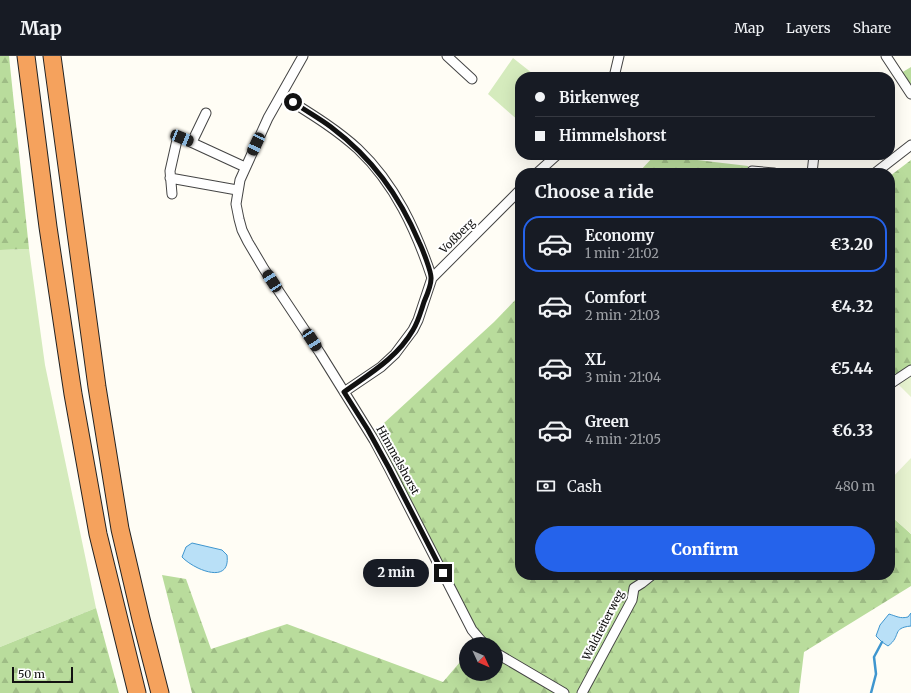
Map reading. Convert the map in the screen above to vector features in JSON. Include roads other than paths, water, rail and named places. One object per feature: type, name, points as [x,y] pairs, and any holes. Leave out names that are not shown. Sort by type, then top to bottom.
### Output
[{"type":"highway","points":[[26,56],[48,227],[74,401],[98,534],[137,693]]},
{"type":"highway","points":[[52,56],[96,387],[120,529],[160,693]]},
{"type":"street","name":"Himmelshorst","points":[[303,56],[268,118],[245,167],[238,190],[236,204],[242,230],[248,242],[320,352],[368,430],[472,630],[478,637]]},
{"type":"street","points":[[446,56],[472,79]]},
{"type":"street","points":[[615,72],[619,56]]},
{"type":"street","points":[[886,56],[911,94]]},
{"type":"street","points":[[281,95],[330,126],[358,149],[379,172],[411,224],[422,248],[432,278]]},
{"type":"street","points":[[192,142],[206,113]]},
{"type":"street","points":[[172,194],[170,171],[177,140],[182,138],[245,167]]},
{"type":"street","points":[[895,157],[911,145]]},
{"type":"street","points":[[543,168],[551,160]]},
{"type":"street","points":[[881,168],[892,160]]},
{"type":"street","points":[[170,178],[238,190]]},
{"type":"street","name":"Voßberg","points":[[344,392],[381,367],[395,354],[414,330],[432,278],[515,195]]},
{"type":"street","points":[[895,381],[911,370]]},
{"type":"street","name":"Waldreiterweg","points":[[582,693],[632,600],[634,588],[646,580]]},
{"type":"street","points":[[503,657],[564,693]]},
{"type":"water","points":[[192,543],[222,550],[227,555],[227,564],[223,570],[210,572],[202,570],[187,562],[182,557],[186,547]]},
{"type":"water","points":[[911,613],[911,626],[901,629],[895,639],[888,646],[876,636],[880,625],[889,614],[903,618],[908,617]]},
{"type":"waterway","points":[[871,693],[876,674],[874,657],[882,642]]}]
